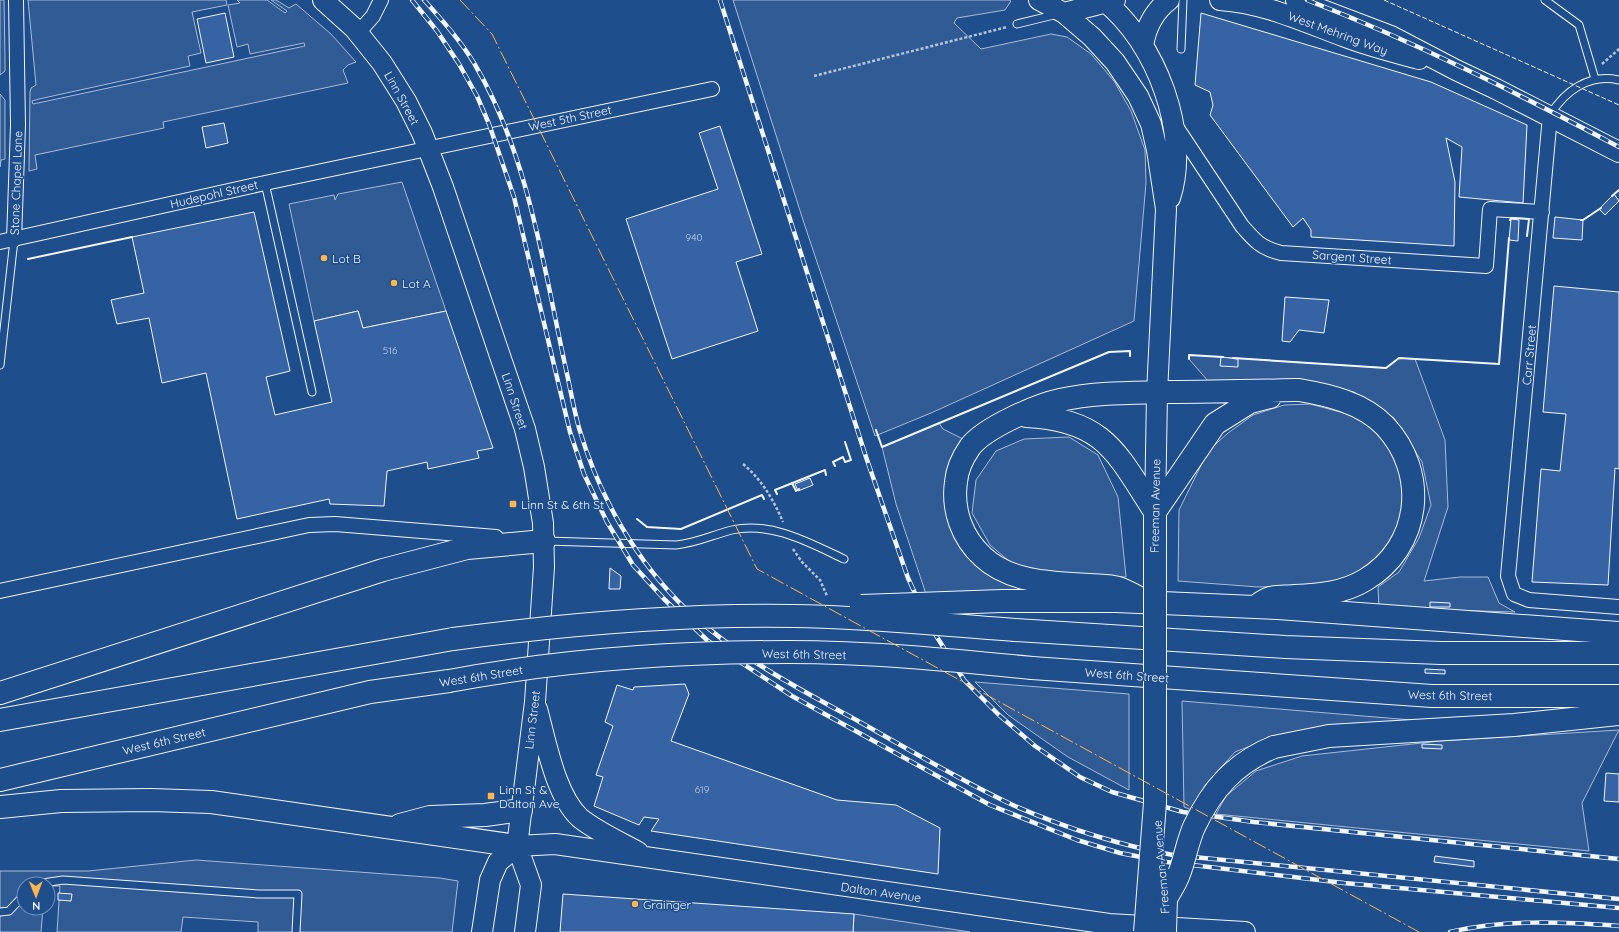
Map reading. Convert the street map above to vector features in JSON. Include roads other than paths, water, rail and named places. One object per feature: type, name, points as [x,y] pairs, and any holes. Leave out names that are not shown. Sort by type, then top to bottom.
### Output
[{"type":"main road","name":"Linn Street","points":[[323,0],[358,33],[382,63],[399,88],[428,148],[443,187],[524,429],[538,485],[544,541],[544,567],[535,702],[517,846],[531,885],[525,932]]},
{"type":"main road","points":[[1039,0],[1064,13],[1108,1]]},
{"type":"main road","points":[[1143,46],[1151,20],[1159,8],[1169,0]]},
{"type":"main road","name":"West Mehring Way","points":[[1220,0],[1263,7],[1294,16],[1379,49],[1456,70]]},
{"type":"main road","name":"West Mehring Way","points":[[1296,0],[1391,36],[1619,152]]},
{"type":"main road","name":"Freeman Avenue","points":[[1108,1],[1129,25],[1143,46],[1169,101],[1174,123],[1174,184],[1166,209]]},
{"type":"main road","name":"Freeman Avenue","points":[[1064,13],[1092,37],[1115,62],[1138,96],[1151,124],[1157,150],[1166,209],[1157,393],[1155,512],[1155,803],[1145,932]]},
{"type":"main road","points":[[1019,415],[1052,417],[1076,424],[1096,434],[1115,451],[1155,512],[1215,424],[1250,402],[1299,390]]},
{"type":"main road","points":[[1147,602],[1117,588],[1057,583],[1021,577],[1001,569],[983,557],[968,539],[958,520],[954,497],[956,478],[962,461],[971,446],[992,429],[1019,415],[1059,400],[1095,395],[1299,390],[1322,394],[1344,401],[1362,410],[1388,430],[1400,445],[1410,468],[1413,492],[1408,532],[1398,550],[1383,568],[1364,581],[1342,590],[1315,595],[1270,598],[1255,607]]},
{"type":"main road","points":[[0,692],[383,570],[467,548],[544,541]]},
{"type":"main road","points":[[795,616],[834,607],[1002,601],[1147,602],[1255,607],[1619,633]]},
{"type":"main road","points":[[0,720],[453,639],[587,623],[685,617],[795,616],[889,620],[1015,630],[1285,647],[1442,653],[1619,653]]},
{"type":"main road","name":"West 6th Street","points":[[0,780],[370,692],[449,681],[505,671],[574,663],[675,656],[788,652],[885,656],[1032,668],[1432,696],[1619,696]]},
{"type":"main road","points":[[535,702],[561,790],[574,811],[596,829],[606,833],[644,856]]},
{"type":"main road","points":[[1166,899],[1179,874],[1194,827],[1213,794],[1226,778],[1239,766],[1255,755],[1274,747],[1329,736],[1514,725],[1619,714]]},
{"type":"main road","points":[[0,807],[61,801],[151,800],[211,802],[517,846]]},
{"type":"main road","name":"Freeman Avenue","points":[[1155,803],[1166,899],[1165,932]]},
{"type":"main road","points":[[393,827],[430,817],[484,816],[521,810]]},
{"type":"main road","name":"Dalton Avenue","points":[[517,846],[555,844],[644,856],[1108,928],[1245,932]]},
{"type":"main road","points":[[482,932],[490,880],[498,862],[517,846]]},
{"type":"street","name":"Stone Chapel Lane","points":[[7,241],[18,124],[16,0]]},
{"type":"street","points":[[358,33],[373,16],[381,0]]},
{"type":"street","name":"West 5th Street","points":[[428,148],[712,89]]},
{"type":"street","name":"Carr Street","points":[[1550,116],[1508,576],[1514,594],[1529,600],[1619,607]]},
{"type":"street","name":"Sargent Street","points":[[1174,123],[1242,226],[1254,240],[1266,249],[1274,251],[1486,266],[1490,209],[1542,212]]},
{"type":"street","name":"Hudepohl Street","points":[[7,241],[428,148]]},
{"type":"street","points":[[0,591],[309,525],[335,524],[544,541]]},
{"type":"lane","points":[[1181,49],[1183,0]]},
{"type":"lane","points":[[1545,0],[1579,25],[1595,79]]},
{"type":"lane","points":[[1017,24],[1064,13]]},
{"type":"lane","points":[[1550,116],[1559,100],[1581,84],[1606,77],[1619,80]]},
{"type":"lane","points":[[266,183],[312,392]]},
{"type":"lane","name":"Stone Chapel Lane","points":[[0,365],[7,241]]},
{"type":"lane","points":[[544,541],[676,545],[694,543],[732,530],[766,530],[790,535],[844,559]]},
{"type":"lane","points":[[56,881],[63,880],[258,894],[298,894],[296,932]]},
{"type":"lane","points":[[0,912],[9,911],[16,904]]},
{"type":"railway","points":[[412,0],[437,31],[459,64],[477,96],[489,124],[514,197],[570,432],[584,474],[607,522],[633,565],[664,599],[708,641],[792,696],[990,805],[1077,840],[1120,853],[1167,862],[1344,883],[1619,908]]},
{"type":"railway","points":[[424,0],[457,38],[474,63],[493,99],[522,174],[542,254],[574,408],[587,453],[597,478],[622,527],[652,571],[669,592],[707,628],[748,658],[791,684],[975,786],[1034,814],[1073,829],[1113,841],[1173,855],[1619,899]]},
{"type":"railway","points":[[720,0],[866,457],[908,578],[930,626],[964,680],[999,715],[1035,746],[1080,777],[1112,792],[1183,812],[1254,822],[1619,859]]},
{"type":"railway","points":[[1307,0],[1387,33],[1465,69],[1619,147]]},
{"type":"railway","points":[[1450,932],[1513,923],[1577,923],[1619,926]]},
{"type":"place","name":"Lot B","points":[[324,258]]},
{"type":"place","name":"Lot A","points":[[394,283]]},
{"type":"place","name":"Linn St & 6th St","points":[[513,504]]},
{"type":"place","name":"Linn St & Dalton Ave","points":[[491,796]]},
{"type":"place","name":"Grainger","points":[[635,904]]}]
